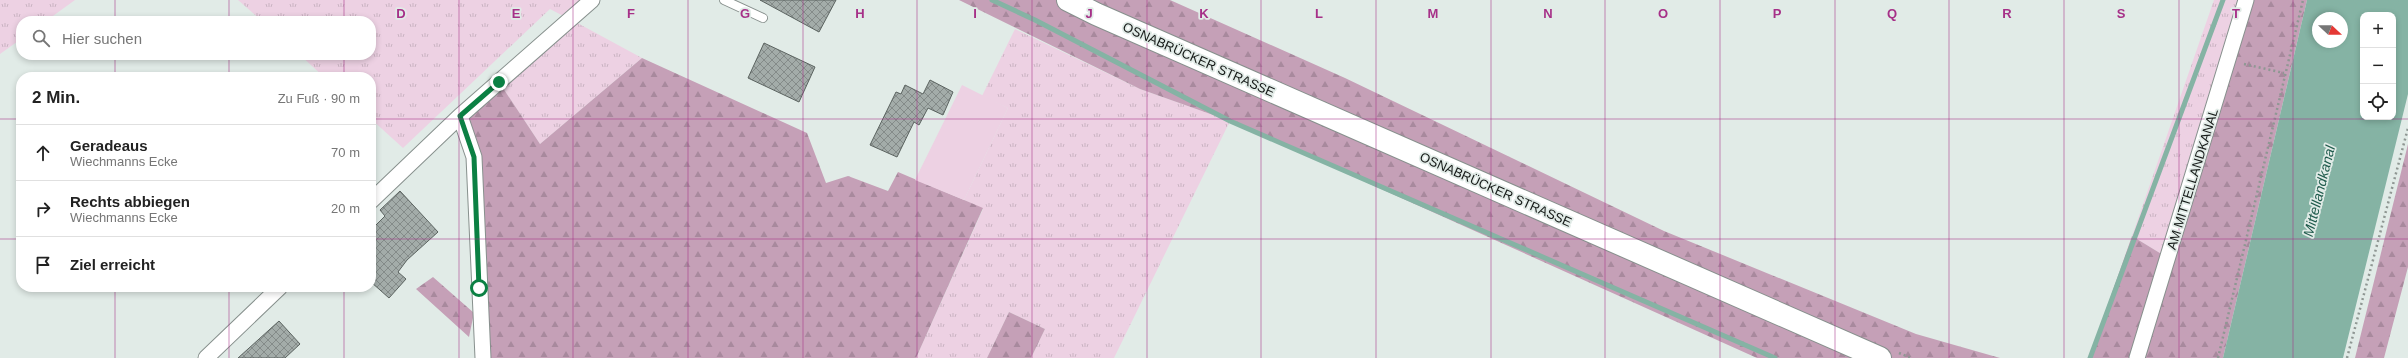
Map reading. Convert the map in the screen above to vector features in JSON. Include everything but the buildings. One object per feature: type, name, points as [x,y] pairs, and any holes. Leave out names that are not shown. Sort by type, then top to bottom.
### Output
[{"type":"main road","name":"OSNABRÜCKER STRASSE","points":[[1068,0],[1880,358]]},
{"type":"street","points":[[376,196],[460,116],[592,0]]},
{"type":"street","name":"AM MITTELLANDKANAL","points":[[2137,358],[2246,0]]},
{"type":"street","points":[[460,116],[474,157],[483,358]]},
{"type":"street","points":[[206,358],[275,292]]},
{"type":"lane","points":[[724,0],[763,18]]},
{"type":"path","points":[[2218,358],[2284,74],[2303,0]]},
{"type":"path","points":[[2228,59],[2284,74]]},
{"type":"path","points":[[2347,358],[2408,128]]},
{"type":"green space","points":[[0,0],[75,0],[53,16],[16,16],[16,43],[0,54]]},
{"type":"green space","points":[[238,0],[592,0],[570,19],[642,58],[540,144],[499,82],[569,19],[550,9],[403,148],[376,124],[376,72],[319,72],[305,60],[376,60],[376,16],[256,16]]},
{"type":"green space","points":[[959,0],[1170,0],[1345,78],[1664,231],[1916,334],[2000,358],[1757,358],[1230,121],[1140,89]]},
{"type":"green space","points":[[2214,0],[2246,0],[2168,258],[2132,236]]},
{"type":"green space","points":[[2246,0],[2307,0],[2223,358],[2089,358],[2132,236],[2168,258]]},
{"type":"green space","points":[[1015,29],[1140,89],[1230,121],[1114,358],[1031,358],[1045,329],[1009,312],[987,358],[916,358],[983,209],[964,200],[1008,108],[982,96]]},
{"type":"green space","points":[[642,58],[807,133],[826,183],[848,176],[888,191],[898,172],[983,208],[916,358],[483,358],[474,157],[460,116],[499,82],[540,144]]},
{"type":"green space","points":[[962,85],[1008,108],[964,200],[915,180]]},
{"type":"green space","points":[[2408,144],[2408,267],[2384,358],[2355,358]]},
{"type":"green space","points":[[433,277],[474,313],[469,337],[416,289]]},
{"type":"green space","points":[[1009,312],[1045,329],[1031,358],[987,358]]},
{"type":"water","name":"Mittellandkanal","points":[[2307,0],[2408,0],[2408,94],[2343,358],[2223,358]]},
{"type":"waterway","points":[[992,0],[1035,20],[1230,121],[1775,358]]},
{"type":"waterway","points":[[2090,358],[2223,0]]},
{"type":"route","points":[[479,288],[474,157],[460,116],[499,82]]}]
